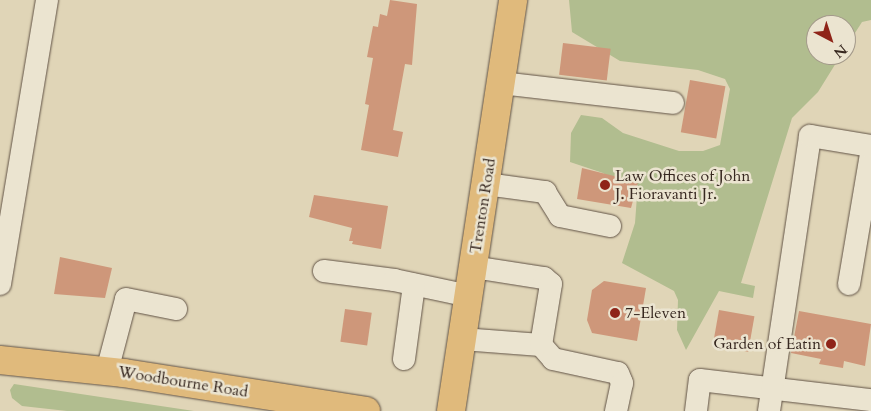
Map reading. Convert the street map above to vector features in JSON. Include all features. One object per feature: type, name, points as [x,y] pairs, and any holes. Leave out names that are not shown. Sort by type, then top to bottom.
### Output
[{"type":"main road","name":"Trenton Road","points":[[451,411],[513,0]]},
{"type":"main road","name":"Woodbourne Road","points":[[0,360],[107,371],[366,411]]},
{"type":"lane","points":[[0,284],[47,0]]},
{"type":"lane","points":[[501,83],[673,103]]},
{"type":"lane","points":[[769,411],[810,136],[871,146]]},
{"type":"lane","points":[[849,284],[871,154]]},
{"type":"lane","points":[[486,184],[545,192],[560,216],[610,226]]},
{"type":"lane","points":[[474,267],[544,278],[551,284],[541,345]]},
{"type":"lane","points":[[324,271],[469,296]]},
{"type":"lane","points":[[404,359],[414,285]]},
{"type":"lane","points":[[107,371],[126,299],[176,309]]},
{"type":"lane","points":[[462,339],[541,345],[553,359],[618,373],[622,383],[616,411]]},
{"type":"lane","points":[[696,411],[700,380],[871,400]]},
{"type":"green space","points":[[569,0],[871,0],[871,20],[862,22],[856,31],[856,15],[806,15],[806,65],[835,65],[818,92],[792,118],[741,283],[755,286],[753,298],[719,291],[686,350],[677,330],[678,300],[674,291],[622,263],[635,223],[637,196],[603,173],[570,162],[571,133],[581,115],[602,118],[623,133],[679,151],[703,151],[720,145],[730,89],[725,79],[698,70],[620,61],[572,32]]},
{"type":"green space","points":[[14,384],[194,411],[67,411],[22,406],[12,398],[10,390]]},
{"type":"building","points":[[390,0],[417,4],[412,65],[405,64],[393,130],[403,132],[398,157],[361,150],[369,105],[365,104],[373,58],[367,57],[373,26],[378,27],[380,14],[387,16]]},
{"type":"building","points":[[563,43],[611,49],[607,81],[559,75]]},
{"type":"building","points":[[690,80],[725,86],[716,138],[681,132]]},
{"type":"building","points":[[582,168],[638,182],[631,208],[577,199]]},
{"type":"building","points":[[314,195],[388,206],[381,249],[352,244],[353,241],[349,241],[352,228],[309,217]]},
{"type":"building","points":[[60,257],[112,268],[105,298],[54,294]]},
{"type":"building","name":"7-Eleven","points":[[604,281],[646,288],[637,341],[592,333],[587,320],[592,290]]},
{"type":"building","points":[[345,309],[372,313],[367,345],[340,342]]},
{"type":"building","points":[[719,310],[754,316],[748,352],[713,345]]},
{"type":"building","name":"Garden of Eatin","points":[[799,311],[871,324],[865,366],[844,361],[843,368],[819,364],[821,359],[791,353]]},
{"type":"place","name":"Law Offices of John J. Fioravanti Jr.","points":[[605,185]]},
{"type":"place","name":"7-Eleven","points":[[615,313]]},
{"type":"place","name":"Garden of Eatin","points":[[831,344]]}]
